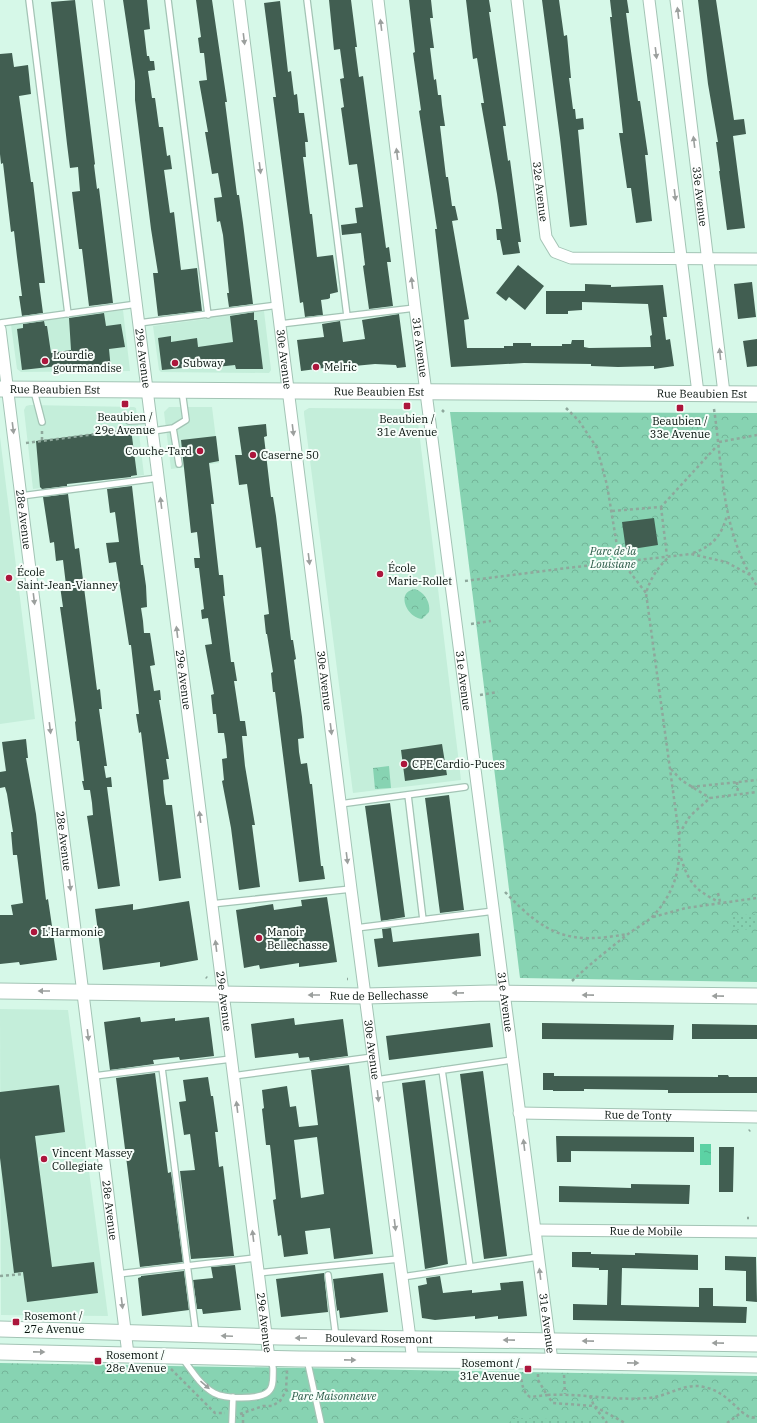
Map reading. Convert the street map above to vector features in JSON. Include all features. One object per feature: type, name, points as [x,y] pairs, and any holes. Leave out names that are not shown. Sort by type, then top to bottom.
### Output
[{"type":"main road","name":"Rue Beaubien Est","points":[[4,389],[757,394]]},
{"type":"main road","name":"Rue de Bellechasse","points":[[0,991],[365,996],[504,993],[757,996]]},
{"type":"main road","name":"Boulevard Rosemont","points":[[0,1330],[126,1332],[266,1337],[757,1344]]},
{"type":"main road","name":"Boulevard Rosemont","points":[[0,1352],[413,1361],[552,1361],[757,1365]]},
{"type":"street","name":"29e Avenue","points":[[98,0],[255,1258],[269,1358]]},
{"type":"street","name":"30e Avenue","points":[[239,0],[340,804],[413,1361]]},
{"type":"street","name":"31e Avenue","points":[[378,0],[512,1060],[552,1361]]},
{"type":"street","name":"32e Avenue","points":[[517,0],[546,238],[555,252],[571,258],[682,257],[757,259]]},
{"type":"street","points":[[649,0],[698,393]]},
{"type":"street","name":"33e Avenue","points":[[676,0],[724,393]]},
{"type":"street","name":"28e Avenue","points":[[0,329],[4,389],[21,496],[128,1354]]},
{"type":"street","name":"Rue de Tonty","points":[[519,1113],[757,1117]]},
{"type":"street","name":"Rue de Mobile","points":[[534,1230],[757,1232]]},
{"type":"lane","points":[[29,0],[68,314]]},
{"type":"lane","points":[[168,0],[208,315]]},
{"type":"lane","points":[[307,0],[347,316]]},
{"type":"lane","points":[[0,323],[137,304]]},
{"type":"lane","points":[[139,323],[278,305]]},
{"type":"lane","points":[[280,324],[416,308]]},
{"type":"lane","points":[[34,389],[42,422]]},
{"type":"lane","points":[[129,421],[152,426],[173,428],[186,420],[182,390]]},
{"type":"lane","points":[[173,428],[179,464]]},
{"type":"lane","points":[[21,496],[158,478]]},
{"type":"lane","points":[[340,804],[465,787]]},
{"type":"lane","points":[[408,795],[423,920]]},
{"type":"lane","points":[[211,904],[351,888]]},
{"type":"lane","points":[[356,928],[494,911]]},
{"type":"lane","points":[[233,1076],[373,1057]]},
{"type":"lane","points":[[94,1076],[231,1059]]},
{"type":"lane","points":[[376,1080],[512,1060]]},
{"type":"lane","points":[[162,1068],[196,1335]]},
{"type":"lane","points":[[442,1070],[470,1267]]},
{"type":"lane","points":[[402,1276],[538,1257]]},
{"type":"lane","points":[[118,1274],[255,1258]]},
{"type":"lane","points":[[257,1273],[399,1259]]},
{"type":"lane","points":[[328,1274],[336,1338]]},
{"type":"lane","points":[[181,1355],[198,1379],[213,1393],[226,1397],[258,1396],[268,1392],[273,1384],[274,1366],[269,1358]]},
{"type":"lane","points":[[307,1359],[321,1423]]},
{"type":"lane","points":[[232,1423],[233,1397]]},
{"type":"path","points":[[566,408],[579,421],[597,448],[612,511],[619,558],[646,593]]},
{"type":"path","points":[[714,409],[727,514],[736,546],[757,586]]},
{"type":"path","points":[[26,443],[131,429]]},
{"type":"path","points":[[719,442],[757,435]]},
{"type":"path","points":[[612,511],[661,507],[715,448],[719,446]]},
{"type":"path","points":[[661,507],[669,556]]},
{"type":"path","points":[[465,581],[691,554],[704,549],[717,539],[724,527],[727,514]]},
{"type":"path","points":[[691,554],[726,562],[750,575]]},
{"type":"path","points":[[669,556],[656,570],[649,582],[646,593],[681,857],[688,877],[696,888],[720,902]]},
{"type":"path","points":[[471,624],[491,621]]},
{"type":"path","points":[[480,695],[498,692]]},
{"type":"path","points":[[490,769],[507,766]]},
{"type":"path","points":[[670,768],[691,787],[710,798]]},
{"type":"path","points":[[691,787],[757,780]]},
{"type":"path","points":[[737,782],[738,794]]},
{"type":"path","points":[[679,835],[690,816],[710,798],[757,792]]},
{"type":"path","points":[[569,984],[591,963],[652,917],[669,894],[675,881],[681,857]]},
{"type":"path","points":[[506,892],[532,918],[546,928],[564,936],[596,939],[628,934]]},
{"type":"path","points":[[718,893],[720,902]]},
{"type":"path","points":[[652,917],[669,912],[720,902],[757,898]]},
{"type":"path","points":[[0,1276],[23,1274]]},
{"type":"path","points":[[537,1371],[538,1380],[553,1403],[594,1406],[625,1423]]},
{"type":"path","points":[[564,1372],[565,1394]]},
{"type":"path","points":[[521,1376],[525,1394],[530,1398],[565,1394],[630,1399],[650,1398],[664,1396],[686,1387],[703,1386],[722,1394],[749,1417],[757,1418]]},
{"type":"path","points":[[590,1396],[594,1406],[606,1423]]},
{"type":"path","points":[[727,1423],[742,1412]]},
{"type":"path","points":[[243,1414],[243,1423]]},
{"type":"shaded area","points":[[123,310],[130,371],[21,372],[17,369],[11,325]]},
{"type":"shaded area","points":[[264,311],[271,370],[269,373],[161,372],[159,370],[153,326]]},
{"type":"shaded area","points":[[26,406],[136,408],[144,475],[33,489],[24,410]]},
{"type":"shaded area","points":[[169,407],[212,407],[219,463],[171,469],[164,412]]},
{"type":"shaded area","name":"École Marie-Rollet","points":[[309,408],[411,409],[412,414],[417,414],[461,780],[353,793],[304,414],[304,411]]},
{"type":"shaded area","name":"École Saint-Jean-Vianney","points":[[0,437],[35,719],[0,724]]},
{"type":"shaded area","name":"Vincent Massey Collegiate","points":[[0,1009],[68,1010],[108,1316],[1,1315]]},
{"type":"green space","name":"Parc de la Louisiane","points":[[450,412],[757,413],[757,982],[520,978]]},
{"type":"green space","points":[[415,589],[424,595],[429,605],[429,612],[422,619],[417,618],[412,614],[405,605],[404,600],[406,595],[409,591]]},
{"type":"green space","points":[[389,766],[391,788],[375,789],[373,768]]},
{"type":"green space","points":[[757,914],[757,929],[732,930],[730,916]]},
{"type":"green space","name":"Parc Maisonneuve","points":[[0,1363],[757,1376],[757,1423],[0,1423]]},
{"type":"green space","points":[[513,1418],[593,1420],[593,1423],[509,1423]]},
{"type":"water","points":[[700,1144],[711,1144],[711,1165],[700,1165]]},
{"type":"building","points":[[75,0],[97,189],[99,188],[113,303],[89,306],[82,249],[79,249],[72,192],[80,191],[78,167],[70,168],[51,2]]},
{"type":"building","points":[[123,0],[147,0],[150,29],[144,30],[147,56],[149,56],[150,61],[154,61],[155,70],[148,71],[152,98],[155,98],[159,127],[163,127],[167,156],[170,155],[172,169],[164,170],[170,213],[174,212],[181,270],[197,268],[202,311],[158,316],[153,273],[158,273],[135,100],[135,81]]},
{"type":"building","points":[[196,0],[212,0],[227,102],[225,102],[237,195],[239,195],[253,304],[229,307],[223,235],[220,221],[217,222],[214,198],[222,197],[218,173],[212,174],[205,132],[208,132],[199,81],[207,80],[204,53],[200,53],[198,38],[201,37]]},
{"type":"building","points":[[329,0],[351,0],[359,77],[363,76],[386,248],[389,247],[391,262],[387,262],[393,306],[369,309],[363,266],[365,265],[361,233],[342,235],[341,225],[357,223],[355,208],[363,207],[357,164],[349,165],[341,108],[344,107],[340,79],[344,78],[340,49],[334,50]]},
{"type":"building","points":[[409,0],[431,0],[433,18],[430,18],[434,48],[430,48],[434,80],[436,79],[438,95],[441,95],[445,126],[440,126],[446,177],[448,177],[452,206],[455,206],[458,220],[452,221],[469,319],[464,320],[467,348],[504,348],[504,346],[513,346],[513,343],[531,343],[531,346],[562,346],[562,344],[571,344],[572,340],[584,340],[584,347],[589,348],[651,347],[650,336],[652,335],[648,304],[582,302],[582,310],[568,311],[568,314],[546,314],[546,291],[585,291],[585,284],[611,285],[611,287],[663,285],[667,317],[663,317],[666,340],[670,339],[674,366],[654,369],[654,366],[618,367],[591,366],[591,364],[524,363],[451,367],[435,229],[437,229],[419,111],[421,110],[413,53],[415,52]]},
{"type":"building","points":[[466,0],[489,0],[491,12],[489,12],[506,126],[503,126],[508,161],[510,160],[521,242],[518,242],[520,253],[503,255],[500,240],[497,240],[496,229],[502,229],[481,103],[484,103],[477,58],[473,59]]},
{"type":"building","points":[[542,0],[559,0],[564,36],[567,35],[571,78],[569,78],[573,109],[575,109],[576,119],[583,118],[584,129],[578,130],[587,225],[570,227]]},
{"type":"building","points":[[610,0],[627,0],[629,13],[626,13],[630,44],[638,101],[640,101],[648,155],[645,155],[652,221],[636,223],[631,188],[627,188],[619,133],[623,133],[610,17],[612,17]]},
{"type":"building","points":[[698,0],[716,0],[734,120],[744,119],[746,134],[733,136],[745,228],[727,230],[716,142],[718,142],[708,84]]},
{"type":"building","points":[[280,1],[288,72],[291,71],[294,95],[297,94],[299,113],[304,113],[308,142],[305,142],[306,157],[303,157],[317,257],[333,255],[338,292],[330,294],[330,298],[328,299],[321,300],[323,315],[305,317],[303,302],[300,303],[273,97],[276,97],[264,3]]},
{"type":"building","points":[[12,53],[14,67],[28,65],[31,94],[19,96],[31,182],[33,182],[45,283],[39,283],[43,313],[22,316],[19,296],[22,296],[14,231],[11,232],[3,163],[1,164],[0,154],[0,54]]},
{"type":"building","points":[[518,265],[544,286],[525,310],[509,297],[506,301],[496,293]]},
{"type":"building","points":[[752,282],[756,317],[738,319],[734,284]]},
{"type":"building","points":[[254,312],[254,320],[257,320],[263,369],[236,369],[235,365],[162,370],[158,338],[171,336],[171,342],[197,338],[198,347],[233,342],[230,316]]},
{"type":"building","points":[[104,313],[106,326],[121,324],[125,347],[109,349],[111,370],[82,370],[82,366],[67,365],[22,370],[17,329],[23,328],[23,324],[44,321],[45,326],[47,326],[51,353],[71,350],[69,318]]},
{"type":"building","points":[[399,314],[406,367],[397,368],[396,365],[375,364],[354,366],[354,364],[301,371],[297,340],[324,337],[322,324],[340,321],[343,342],[365,339],[362,320]]},
{"type":"building","points":[[757,339],[757,366],[747,367],[743,341]]},
{"type":"building","points":[[266,424],[267,436],[264,437],[271,497],[273,497],[276,516],[291,640],[293,640],[296,659],[294,660],[302,717],[304,738],[298,739],[299,752],[301,764],[307,763],[310,784],[312,784],[321,866],[323,866],[325,879],[299,882],[275,692],[273,692],[271,673],[273,672],[266,634],[264,615],[269,614],[261,547],[256,548],[247,484],[239,485],[235,455],[242,455],[238,427]]},
{"type":"building","points":[[131,429],[137,475],[131,477],[67,484],[67,486],[42,489],[40,487],[36,441]]},
{"type":"building","points":[[216,436],[219,461],[209,463],[214,504],[211,504],[219,575],[223,575],[225,596],[223,596],[231,662],[234,662],[237,681],[234,681],[240,721],[245,721],[247,736],[242,736],[245,766],[255,825],[252,825],[260,887],[239,890],[231,828],[222,781],[224,780],[222,759],[227,758],[226,746],[224,733],[218,733],[216,714],[213,714],[211,695],[214,694],[205,645],[212,644],[208,618],[202,619],[201,610],[204,609],[199,568],[195,568],[194,558],[200,558],[197,532],[191,533],[181,440]]},
{"type":"building","points":[[132,486],[141,565],[143,565],[146,586],[147,607],[141,608],[144,633],[150,633],[155,665],[150,666],[154,691],[160,690],[161,700],[159,700],[169,759],[166,759],[169,779],[163,780],[164,793],[166,805],[172,805],[181,878],[159,881],[141,732],[139,733],[136,714],[139,714],[131,645],[129,645],[116,562],[109,563],[106,543],[119,542],[115,512],[110,513],[107,489]]},
{"type":"building","points":[[68,494],[75,549],[79,548],[97,690],[100,689],[102,709],[99,709],[107,766],[104,766],[106,778],[111,777],[112,787],[107,787],[120,886],[98,889],[87,816],[93,815],[92,803],[90,790],[84,790],[82,781],[84,781],[79,741],[77,741],[76,721],[60,607],[63,607],[60,586],[66,585],[63,560],[56,561],[54,542],[50,543],[43,497]]},
{"type":"building","points":[[654,518],[658,545],[626,550],[622,522]]},
{"type":"building","points":[[26,739],[28,758],[26,758],[36,814],[46,900],[48,899],[57,960],[20,965],[19,962],[0,964],[0,915],[13,915],[11,905],[23,903],[17,855],[13,855],[11,832],[13,832],[7,794],[5,787],[0,788],[0,772],[6,771],[2,742]]},
{"type":"building","points":[[442,744],[447,775],[405,781],[401,750]]},
{"type":"building","points":[[449,795],[464,910],[440,913],[425,798]]},
{"type":"building","points":[[390,803],[405,917],[381,921],[365,806]]},
{"type":"building","points":[[327,897],[337,962],[299,967],[299,963],[260,969],[259,965],[244,968],[236,910],[273,904],[274,910],[302,906],[301,900]]},
{"type":"building","points":[[189,901],[198,960],[160,967],[160,962],[103,970],[95,909],[133,904],[133,910]]},
{"type":"building","points":[[391,928],[393,942],[479,933],[481,956],[378,967],[374,939],[383,938],[382,929]]},
{"type":"building","points":[[140,1017],[141,1022],[175,1018],[175,1021],[209,1017],[214,1056],[180,1060],[179,1057],[153,1060],[154,1064],[110,1070],[104,1022]]},
{"type":"building","points":[[294,1018],[295,1025],[343,1019],[348,1056],[310,1061],[309,1057],[299,1058],[298,1053],[255,1058],[251,1024]]},
{"type":"building","points":[[490,1023],[493,1047],[389,1060],[386,1036]]},
{"type":"building","points":[[542,1023],[674,1025],[673,1040],[542,1039]]},
{"type":"building","points":[[692,1024],[757,1025],[757,1039],[692,1039]]},
{"type":"building","points":[[349,1065],[373,1254],[334,1259],[330,1228],[305,1231],[308,1254],[284,1257],[281,1235],[278,1236],[273,1200],[276,1199],[270,1145],[266,1145],[262,1109],[264,1108],[262,1090],[287,1086],[290,1107],[296,1106],[299,1127],[318,1125],[311,1070]],"holes":[[[317,1137],[324,1194],[301,1198],[294,1140]]]},
{"type":"building","points":[[483,1071],[507,1256],[484,1259],[460,1074]]},
{"type":"building","points":[[155,1073],[168,1173],[171,1172],[183,1262],[140,1267],[116,1078]]},
{"type":"building","points":[[543,1073],[554,1073],[554,1076],[718,1077],[718,1075],[728,1075],[729,1077],[757,1077],[757,1093],[668,1093],[668,1090],[584,1089],[584,1091],[553,1091],[543,1090]]},
{"type":"building","points":[[208,1077],[211,1096],[213,1096],[218,1132],[215,1132],[219,1167],[223,1166],[234,1256],[191,1259],[180,1171],[195,1170],[190,1134],[184,1135],[179,1102],[186,1101],[183,1080]]},
{"type":"building","points":[[425,1080],[448,1264],[425,1269],[402,1083]]},
{"type":"building","name":"Vincent Massey Collegiate","points":[[59,1085],[65,1132],[35,1136],[52,1267],[94,1262],[98,1293],[27,1302],[23,1272],[14,1273],[0,1158],[0,1092]]},
{"type":"building","points":[[556,1136],[694,1137],[694,1152],[571,1151],[571,1162],[557,1162]]},
{"type":"building","points":[[719,1147],[734,1147],[733,1192],[719,1192]]},
{"type":"building","points":[[631,1184],[690,1185],[689,1204],[559,1202],[559,1186],[631,1188]]},
{"type":"building","points":[[572,1252],[591,1252],[591,1254],[635,1255],[635,1253],[698,1255],[698,1270],[622,1268],[621,1305],[699,1307],[699,1288],[713,1288],[713,1306],[747,1307],[746,1323],[573,1320],[573,1304],[607,1305],[608,1270],[599,1270],[599,1268],[572,1267]]},
{"type":"building","points":[[725,1256],[756,1257],[757,1302],[746,1301],[746,1271],[725,1270]]},
{"type":"building","points":[[235,1265],[241,1310],[203,1314],[202,1309],[197,1309],[193,1280],[213,1278],[211,1267]]},
{"type":"building","points":[[184,1271],[189,1310],[142,1316],[138,1278],[141,1276]]},
{"type":"building","points":[[324,1273],[328,1312],[281,1317],[276,1279]]},
{"type":"building","points":[[383,1273],[388,1312],[340,1318],[339,1310],[337,1311],[333,1279]]},
{"type":"building","points":[[440,1276],[443,1293],[472,1290],[472,1293],[501,1290],[500,1283],[523,1281],[527,1316],[498,1319],[498,1316],[475,1319],[475,1316],[435,1320],[422,1318],[418,1286],[427,1284],[426,1278]]},
{"type":"place","name":"Lourdie gourmandise","points":[[45,361]]},
{"type":"place","name":"Subway","points":[[175,363]]},
{"type":"place","name":"Melric","points":[[316,367]]},
{"type":"place","name":"Beaubien / 29e Avenue","points":[[125,404]]},
{"type":"place","name":"Beaubien / 31e Avenue","points":[[407,406]]},
{"type":"place","name":"Beaubien / 33e Avenue","points":[[680,408]]},
{"type":"place","name":"Couche-Tard","points":[[200,451]]},
{"type":"place","name":"Caserne 50","points":[[253,455]]},
{"type":"place","name":"École Marie-Rollet","points":[[380,574]]},
{"type":"place","name":"École Saint-Jean-Vianney","points":[[9,578]]},
{"type":"place","name":"CPE Cardio-Puces","points":[[404,764]]},
{"type":"place","name":"L'Harmonie","points":[[34,932]]},
{"type":"place","name":"Manoir Bellechasse","points":[[259,938]]},
{"type":"place","name":"Vincent Massey Collegiate","points":[[44,1159]]},
{"type":"place","name":"Rosemont / 27e Avenue","points":[[16,1322]]},
{"type":"place","name":"Rosemont / 28e Avenue","points":[[98,1361]]},
{"type":"place","name":"Rosemont / 31e Avenue","points":[[528,1369]]}]
